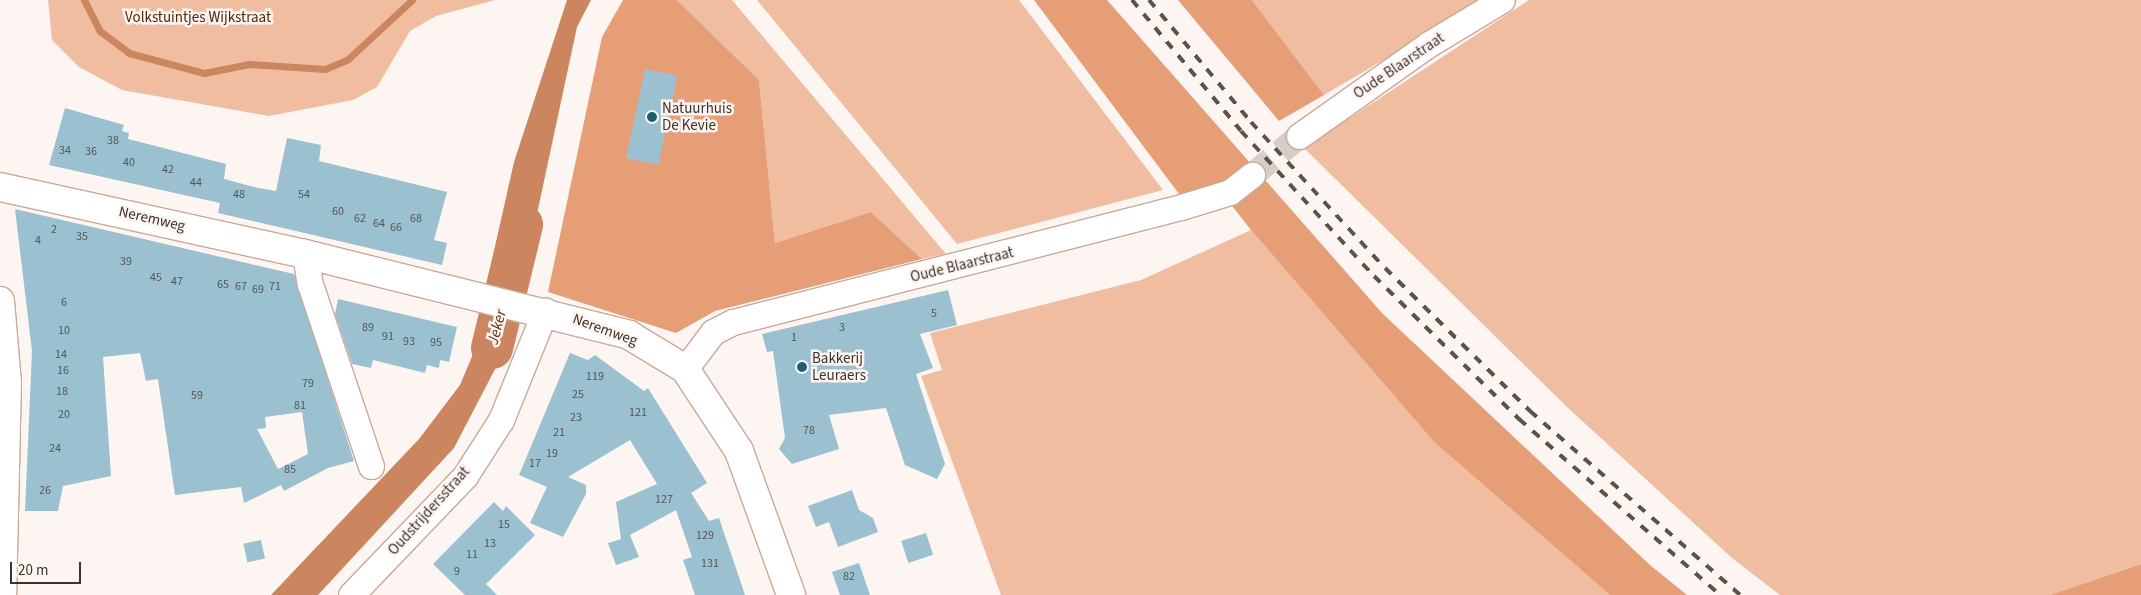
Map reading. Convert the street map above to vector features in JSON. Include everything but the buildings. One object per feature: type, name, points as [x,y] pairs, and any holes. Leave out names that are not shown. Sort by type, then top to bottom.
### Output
[{"type":"street","name":"Oude Blaarstraat","points":[[1298,136],[1429,44],[1502,0]]},
{"type":"street","name":"Oude Blaarstraat","points":[[685,369],[714,332],[733,322],[1181,206],[1230,192],[1252,175]]},
{"type":"street","name":"Neremweg","points":[[0,187],[304,254],[534,308],[629,335],[685,369],[739,451],[791,595]]},
{"type":"street","points":[[304,254],[310,284],[371,466]]},
{"type":"street","points":[[0,301],[7,382],[2,595]]},
{"type":"street","name":"Oudstrijdersstraat","points":[[351,595],[465,476],[501,420],[534,308]]},
{"type":"green space","name":"Volkstuintjes Wijkstraat","points":[[48,0],[495,0],[436,16],[410,31],[377,87],[353,100],[269,116],[122,90],[79,67],[52,40]]},
{"type":"green space","points":[[677,0],[732,0],[946,254],[922,259],[871,212],[775,243],[759,80]]},
{"type":"green space","points":[[757,0],[1019,0],[1163,190],[957,244]]},
{"type":"green space","points":[[1252,0],[1486,0],[1324,95]]},
{"type":"green space","points":[[1529,0],[2141,0],[2141,564],[2050,595],[1780,595],[1732,558],[1568,408],[1304,148]]},
{"type":"green space","points":[[1251,230],[1434,442],[1610,595],[1001,595],[921,376],[942,370],[930,333],[1141,280]]},
{"type":"shaded area","points":[[623,0],[677,0],[759,80],[775,243],[871,212],[922,259],[715,311],[676,333],[548,292],[602,37]]},
{"type":"shaded area","points":[[1034,0],[1107,0],[1382,313],[1650,565],[1687,595],[1610,595],[1434,442],[1251,230],[1229,202],[1225,187],[1179,194]]},
{"type":"shaded area","points":[[1178,0],[1252,0],[1324,95],[1279,121]]},
{"type":"shaded area","points":[[2141,564],[2141,595],[2050,595]]},
{"type":"water","points":[[567,0],[591,0],[577,27],[522,284],[488,278],[514,162]]},
{"type":"water","points":[[489,316],[519,323],[454,448],[318,595],[271,595],[419,439],[460,385]]},
{"type":"waterway","points":[[84,0],[100,31],[129,53],[204,73],[249,64],[325,69],[348,59],[412,0]]},
{"type":"waterway","name":"Jeker","points":[[492,348],[522,225]]},
{"type":"tunnel","points":[[1252,175],[1299,136]]},
{"type":"railway","points":[[1132,0],[1241,131],[1374,276],[1519,419],[1720,595]]},
{"type":"railway","points":[[1149,0],[1251,122],[1385,268],[1530,411],[1740,595]]},
{"type":"place","name":"Natuurhuis De Kevie","points":[[652,117]]},
{"type":"place","name":"Bakkerij Leuraers","points":[[802,367]]}]
